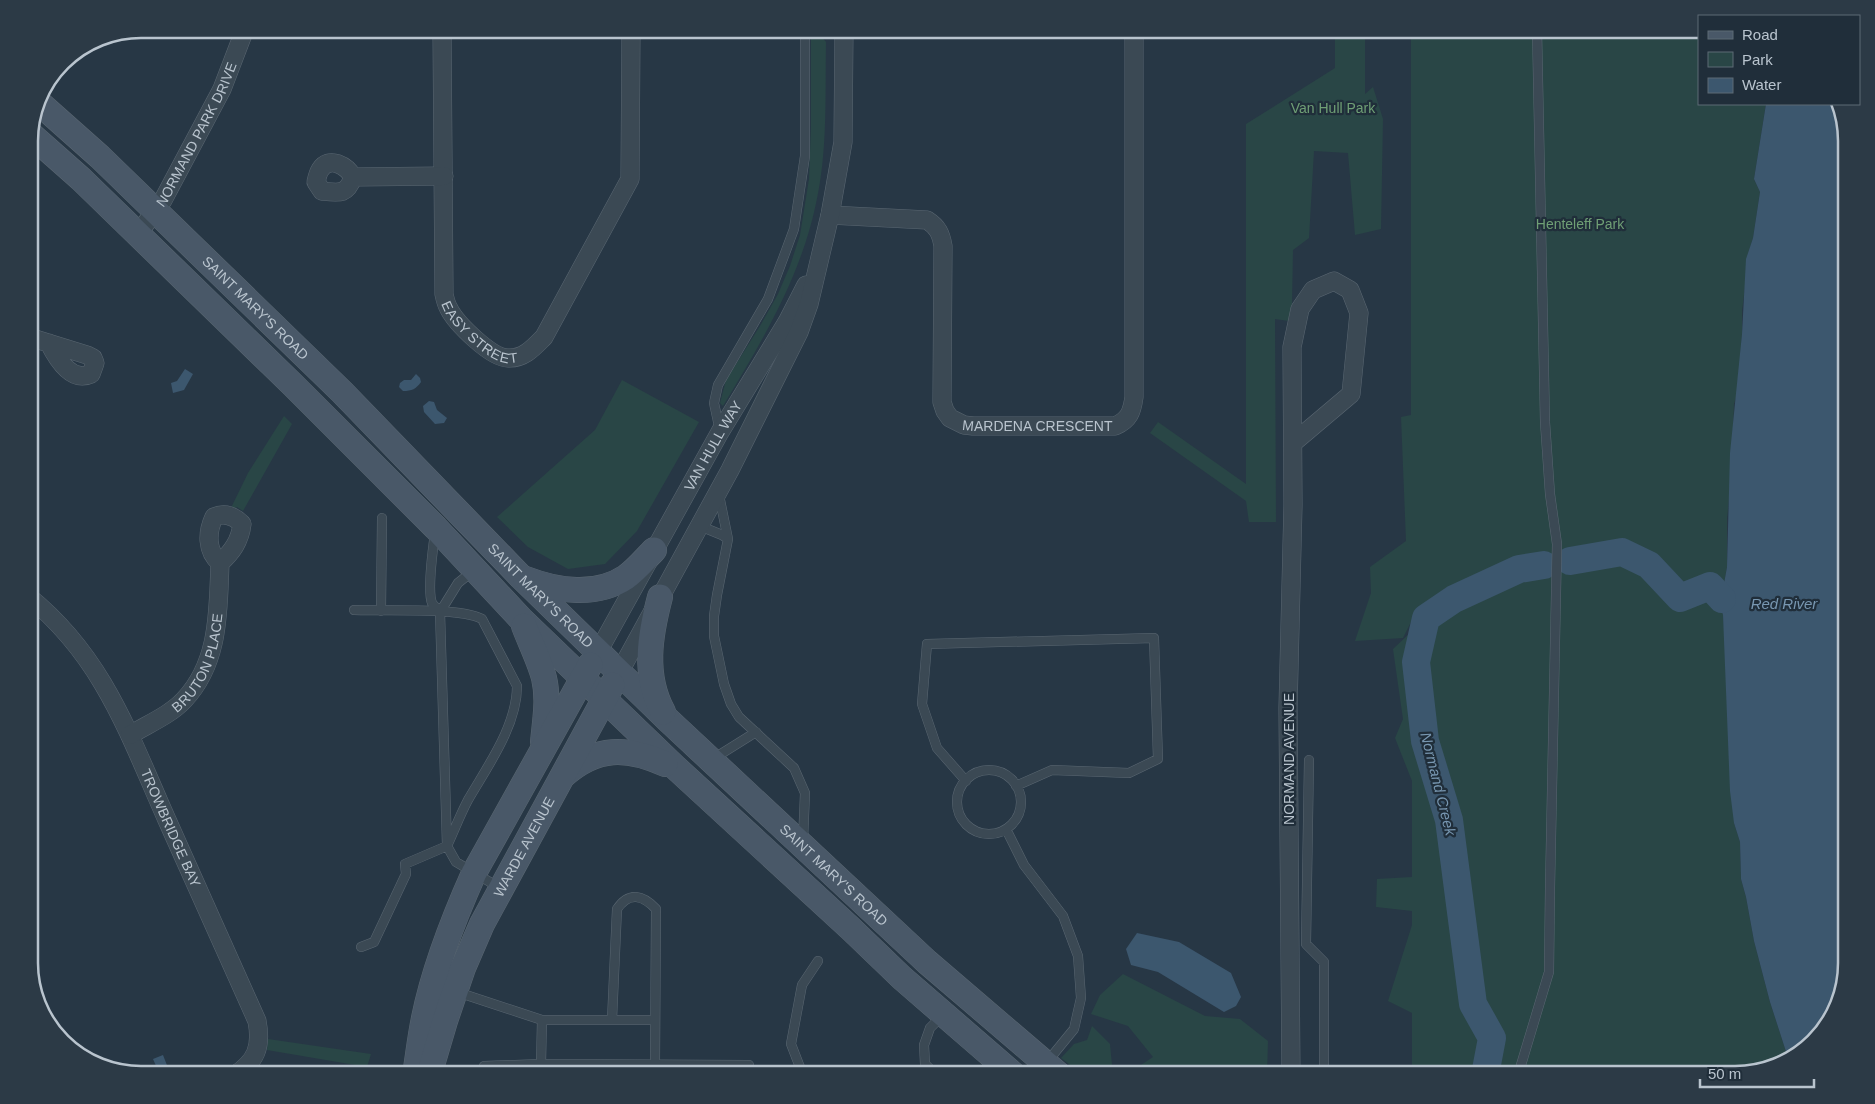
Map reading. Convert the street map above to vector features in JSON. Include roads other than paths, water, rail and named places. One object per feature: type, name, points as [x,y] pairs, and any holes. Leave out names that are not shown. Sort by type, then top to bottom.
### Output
[{"type":"main road","name":"SAINT MARY'S ROAD","points":[[43,107],[77,135],[348,398],[521,577],[603,641],[619,673],[668,720],[926,962],[1047,1066]]},
{"type":"main road","name":"SAINT MARY'S ROAD","points":[[38,141],[81,179],[293,385],[436,528],[521,619],[676,768],[843,921],[902,978],[1004,1066]]},
{"type":"main road","points":[[521,577],[544,586],[563,590],[603,587],[627,576],[654,550]]},
{"type":"main road","points":[[660,597],[651,633],[650,661],[652,678],[659,704],[668,720]]},
{"type":"main road","points":[[521,619],[543,676],[546,692],[546,713],[541,754]]},
{"type":"main road","name":"WARDE AVENUE","points":[[431,1066],[444,987],[446,941],[474,873],[603,641]]},
{"type":"main road","name":"WARDE AVENUE","points":[[416,1066],[424,1018],[482,924],[619,673]]},
{"type":"main road","points":[[561,779],[583,760],[617,751],[642,754],[676,768]]},
{"type":"street","name":"NORMAND PARK DRIVE","points":[[138,234],[156,212],[222,89],[242,38]]},
{"type":"street","name":"EASY STREET","points":[[442,38],[444,294],[449,310],[456,320],[490,352],[500,357],[509,358],[521,356],[532,350],[544,336],[630,179],[631,38]]},
{"type":"street","name":"VAN HULL WAY","points":[[642,629],[700,526],[773,387],[799,332],[809,304],[830,215],[843,142],[844,38]]},
{"type":"street","name":"MARDENA CRESCENT","points":[[830,215],[927,220],[934,224],[941,234],[943,246],[941,386],[945,411],[950,418],[964,425],[973,426],[1114,426],[1123,422],[1130,416],[1134,397],[1136,38]]},
{"type":"street","points":[[353,177],[444,176]]},
{"type":"street","name":"VAN HULL WAY","points":[[603,641],[720,432],[787,322],[819,261]]},
{"type":"street","name":"NORMAND AVENUE","points":[[1290,1066],[1288,708],[1293,505],[1292,347],[1300,309],[1313,290],[1334,281],[1350,290],[1359,313],[1351,394],[1293,443]]},
{"type":"street","points":[[38,339],[49,343]]},
{"type":"street","points":[[698,473],[718,492]]},
{"type":"street","name":"BRUTON PLACE","points":[[130,735],[184,700],[203,674],[215,638],[220,562]]},
{"type":"street","name":"TROWBRIDGE BAY","points":[[38,604],[48,612],[79,646],[104,684],[130,735],[257,1022],[260,1036],[259,1046],[254,1058],[247,1066]]},
{"type":"street","name":"WARDE AVENUE","points":[[619,673],[642,629]]},
{"type":"lane","points":[[720,432],[714,403],[718,385],[768,299],[794,229],[805,156],[805,38]]},
{"type":"lane","points":[[1521,1066],[1549,972],[1557,554],[1550,494],[1545,422],[1538,38]]},
{"type":"lane","points":[[718,492],[728,539],[716,602],[714,636],[724,684],[731,704],[739,717],[794,768],[805,793],[803,846]]},
{"type":"lane","points":[[382,518],[382,611]]},
{"type":"lane","points":[[700,526],[728,539]]},
{"type":"lane","points":[[436,528],[431,556],[431,594],[432,603],[440,612]]},
{"type":"lane","points":[[475,570],[458,583],[440,612],[447,846],[456,862],[500,888]]},
{"type":"lane","points":[[354,610],[440,612],[475,615],[482,619],[517,686],[517,699],[508,726],[488,767],[468,801],[447,846],[405,864],[406,874],[374,942],[361,947]]},
{"type":"lane","points":[[966,781],[937,748],[922,704],[927,644],[1154,638],[1158,759],[1129,773],[1052,770],[1016,786]]},
{"type":"lane","points":[[735,783],[716,757],[756,732]]},
{"type":"lane","points":[[1309,760],[1306,944],[1324,962],[1324,1066]]},
{"type":"lane","points":[[984,771],[995,771],[1005,775],[1016,786],[1021,802],[1019,813],[1014,822],[1006,829],[986,834],[976,832],[962,818],[958,809],[957,799],[960,789],[974,774],[984,771]]},
{"type":"lane","points":[[1006,829],[1024,865],[1063,916],[1078,956],[1081,998],[1074,1030],[1054,1066]]},
{"type":"lane","points":[[612,1020],[616,909],[623,900],[634,897],[648,900],[656,909],[655,1064]]},
{"type":"lane","points":[[800,1066],[791,1044],[802,985],[818,961]]},
{"type":"lane","points":[[444,987],[542,1020],[654,1020]]},
{"type":"lane","points":[[927,1066],[925,1064],[924,1045],[930,1028],[944,1015]]},
{"type":"lane","points":[[542,1020],[542,1064]]},
{"type":"lane","points":[[484,1066],[542,1064],[749,1065]]},
{"type":"water","name":"Red River","points":[[1766,105],[1831,105],[1837,127],[1838,964],[1834,990],[1824,1015],[1807,1036],[1786,1053],[1770,1002],[1754,941],[1741,879],[1740,842],[1734,823],[1730,791],[1723,615],[1720,606],[1727,567],[1730,453],[1742,334],[1746,259],[1753,238],[1760,192],[1754,179]]},
{"type":"water","points":[[185,369],[193,374],[184,390],[173,393],[171,383],[177,381]]},
{"type":"water","points":[[416,374],[421,382],[415,388],[403,391],[399,387],[400,383],[404,380],[411,380]]},
{"type":"water","points":[[429,401],[434,402],[437,410],[447,418],[444,423],[435,424],[424,412],[423,406]]},
{"type":"water","points":[[1137,933],[1179,942],[1231,973],[1241,997],[1236,1006],[1224,1012],[1158,972],[1131,965],[1126,949]]},
{"type":"water","points":[[163,1055],[167,1066],[156,1066],[153,1059]]},
{"type":"waterway","name":"Normand Creek","points":[[1570,561],[1622,552],[1649,565],[1680,598],[1710,586],[1722,599]]},
{"type":"waterway","name":"Normand Creek","points":[[1487,1066],[1492,1038],[1473,1004],[1449,820],[1425,741],[1416,662],[1426,618],[1454,599],[1519,569],[1544,565]]},
{"type":"park label","name":"Van Hull Park","points":[[1333,108]]},
{"type":"park label","name":"Henteleff Park","points":[[1580,224]]}]
